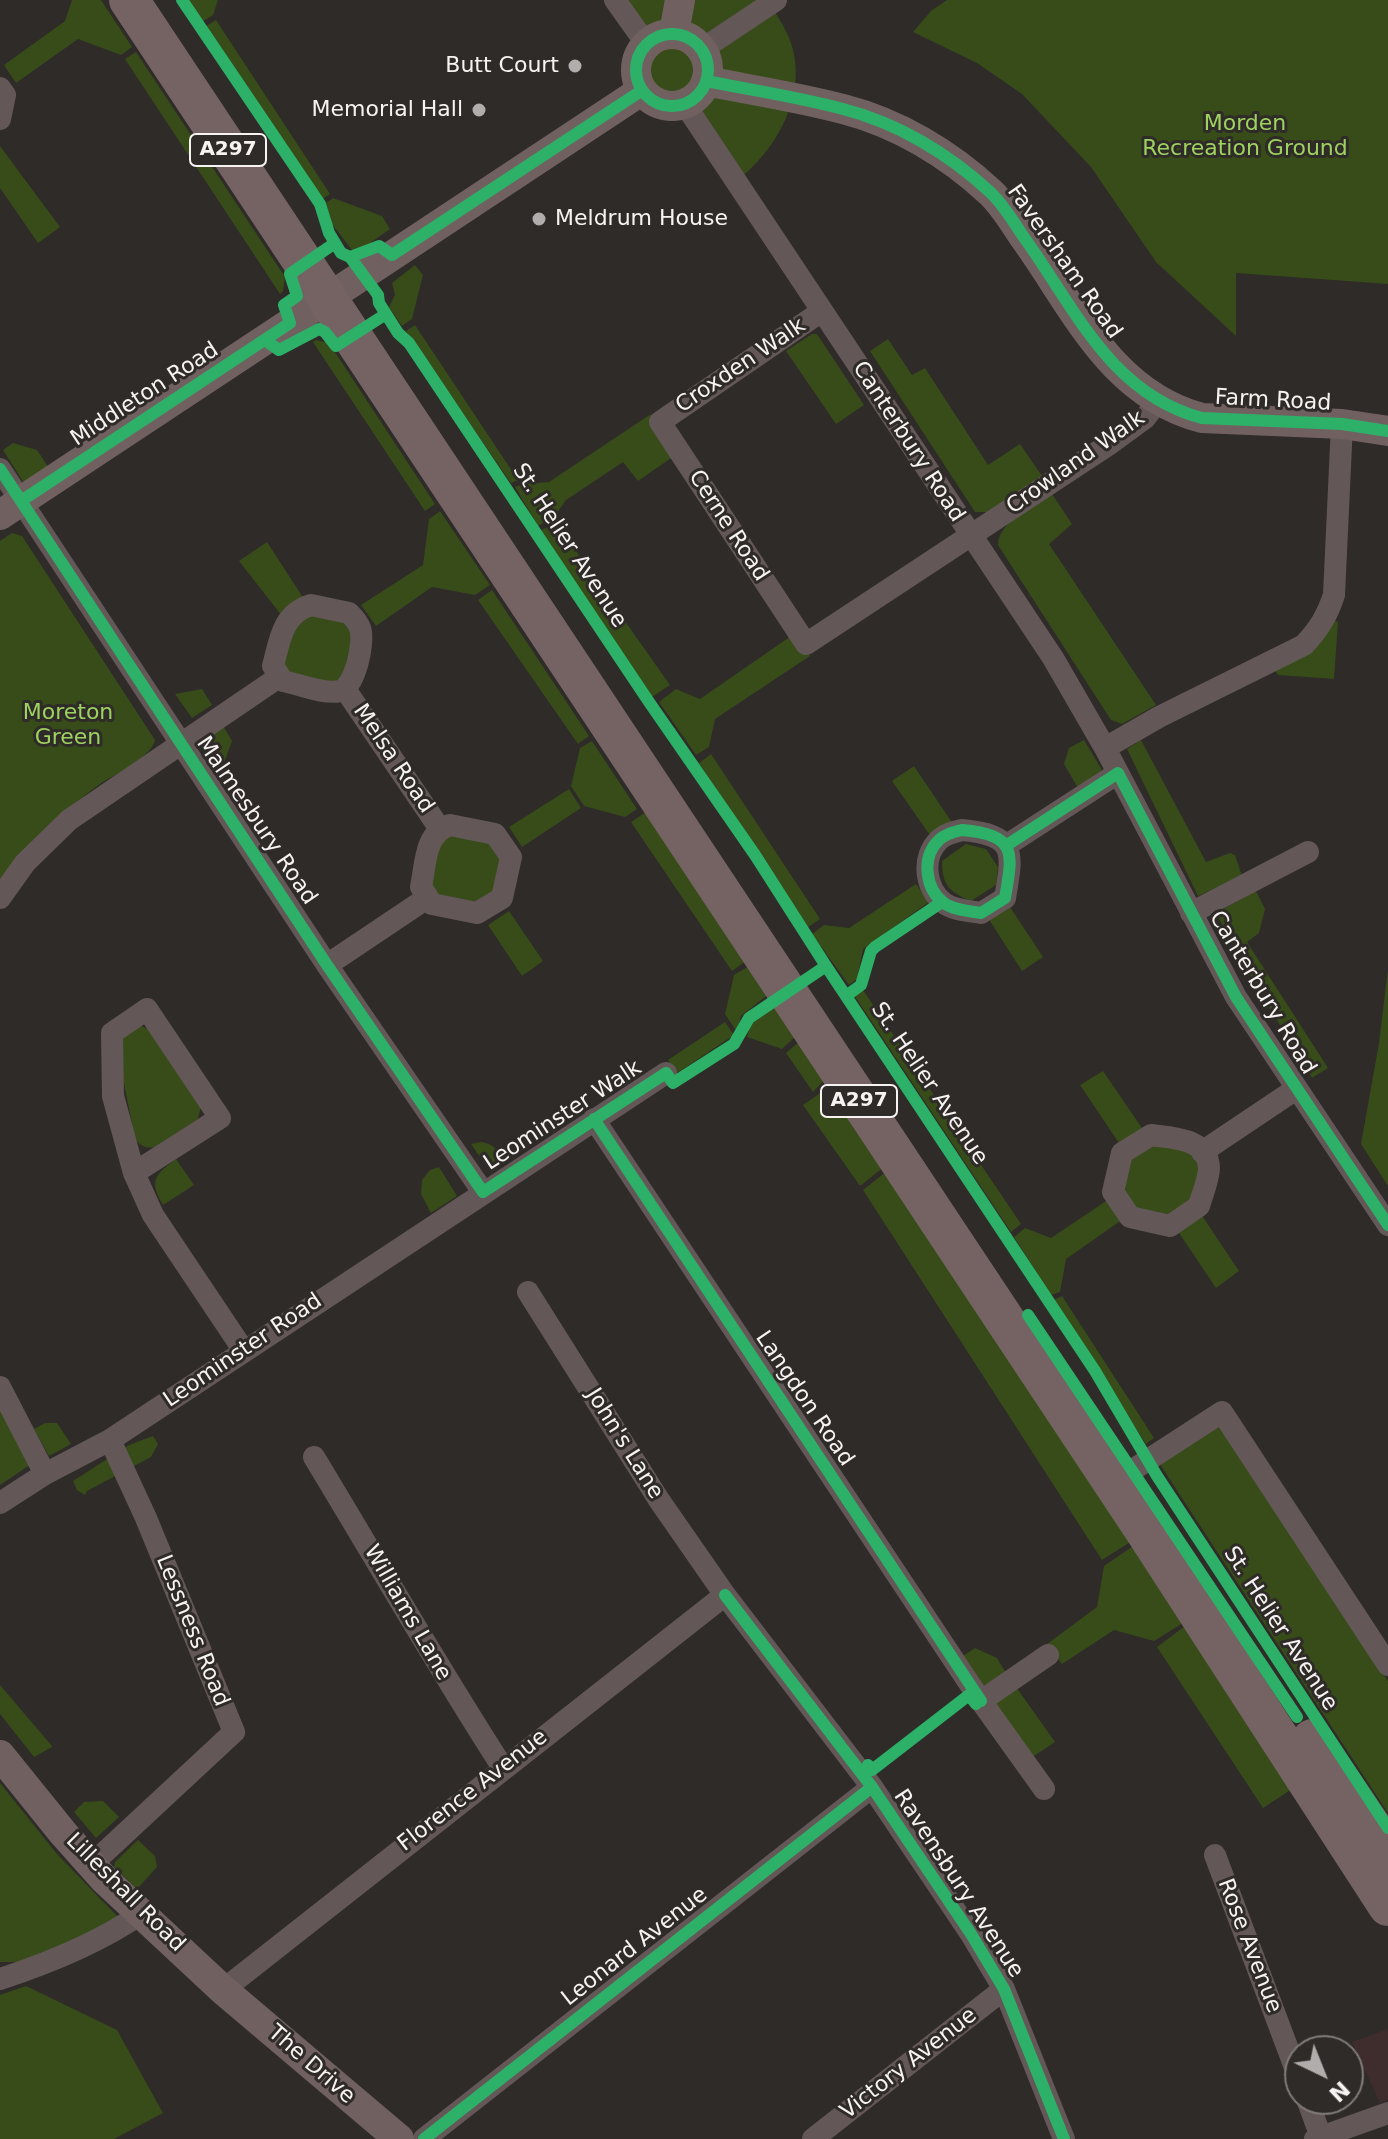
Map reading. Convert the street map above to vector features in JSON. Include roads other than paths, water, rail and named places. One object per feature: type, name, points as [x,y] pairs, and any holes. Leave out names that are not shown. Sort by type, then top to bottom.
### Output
[{"type":"highway","name":"St. Helier Avenue","points":[[129,0],[336,293],[889,1103],[1131,1471],[1388,1851]]},
{"type":"highway","name":"St. Helier Avenue","points":[[156,0],[300,216],[336,293],[1388,1906]]},
{"type":"street","points":[[615,0],[647,45]]},
{"type":"street","points":[[674,33],[680,0]]},
{"type":"street","points":[[701,50],[776,0]]},
{"type":"street","points":[[674,33],[692,41],[708,64],[706,81],[699,93],[674,107],[650,100],[641,91],[637,71],[638,60],[647,45],[663,35],[674,33]]},
{"type":"street","name":"Faversham Road","points":[[706,81],[845,109],[911,135],[956,163],[994,195],[1114,367],[1158,401]]},
{"type":"street","points":[[0,88],[5,95],[0,119]]},
{"type":"street","name":"Middleton Road","points":[[10,508],[641,91]]},
{"type":"street","name":"Canterbury Road","points":[[684,103],[1053,658],[1105,748],[1236,997],[1388,1225]]},
{"type":"street","name":"Croxden Walk","points":[[660,422],[822,311]]},
{"type":"street","name":"Farm Road","points":[[1158,401],[1182,413],[1202,418],[1342,424],[1388,431]]},
{"type":"street","name":"Crowland Walk","points":[[795,630],[806,644],[1108,445],[1145,418],[1158,401]]},
{"type":"street","name":"Cerne Road","points":[[660,422],[795,630]]},
{"type":"street","points":[[1105,748],[1304,645],[1317,631],[1334,595],[1342,424]]},
{"type":"street","name":"Malmesbury Road","points":[[0,469],[10,508],[179,743],[483,1192]]},
{"type":"street","points":[[323,606],[349,613],[361,629],[359,655],[351,682],[345,689],[336,692],[283,681],[279,677],[273,666],[284,625],[301,608],[323,606]]},
{"type":"street","points":[[0,898],[25,863],[59,828],[90,803],[279,677]]},
{"type":"street","name":"Melsa Road","points":[[345,689],[440,829]]},
{"type":"street","points":[[1007,845],[1118,773]]},
{"type":"street","points":[[450,825],[495,834],[511,857],[502,898],[477,913],[432,904],[421,887],[431,836],[440,829],[450,825]]},
{"type":"street","name":"Canterbury Road","points":[[1191,913],[1308,852]]},
{"type":"street","points":[[327,965],[427,898]]},
{"type":"street","points":[[134,1173],[220,1118],[147,1009],[112,1033],[113,1096],[134,1173],[153,1215],[244,1351]]},
{"type":"street","name":"Leominster Walk","points":[[483,1192],[666,1073]]},
{"type":"street","points":[[1202,1152],[1296,1089]]},
{"type":"street","name":"Langdon Road","points":[[594,1119],[981,1701],[1044,1789]]},
{"type":"street","points":[[1151,1135],[1193,1142],[1202,1152],[1209,1166],[1199,1206],[1170,1226],[1130,1217],[1113,1192],[1122,1153],[1151,1135]]},
{"type":"street","name":"Leominster Road","points":[[0,1503],[45,1474],[110,1440],[483,1192]]},
{"type":"street","name":"John's Lane","points":[[528,1292],[659,1500],[725,1595]]},
{"type":"street","points":[[0,1387],[45,1474]]},
{"type":"street","points":[[1131,1471],[1222,1412],[1388,1665]]},
{"type":"street","name":"Lessness Road","points":[[91,1865],[234,1732],[146,1518],[110,1440]]},
{"type":"street","name":"Williams Lane","points":[[314,1457],[422,1635],[440,1671],[503,1768]]},
{"type":"street","name":"Florence Avenue","points":[[223,1990],[725,1595]]},
{"type":"street","name":"Ravensbury Avenue","points":[[725,1595],[872,1787],[971,1934],[1004,1989],[1064,2139]]},
{"type":"street","points":[[981,1701],[1048,1655]]},
{"type":"street","name":"Lilleshall Road","points":[[0,1755],[91,1865],[223,1990]]},
{"type":"street","name":"Leonard Avenue","points":[[424,2139],[872,1787]]},
{"type":"street","name":"Rose Avenue","points":[[1215,1855],[1284,2038]]},
{"type":"street","points":[[0,1979],[29,1970],[116,1931],[142,1913]]},
{"type":"street","name":"Victory Avenue","points":[[813,2139],[1004,1989]]},
{"type":"street","name":"The Drive","points":[[223,1990],[399,2139]]},
{"type":"street","points":[[1312,2115],[1318,2138],[1388,2113]]},
{"type":"place","name":"Butt Court","points":[[575,66]]},
{"type":"place","name":"Memorial Hall","points":[[479,110]]},
{"type":"place","name":"Meldrum House","points":[[539,219]]},
{"type":"park label","name":"Morden Recreation Ground","points":[[1245,136]]},
{"type":"park label","name":"Moreton Green","points":[[68,726]]}]
